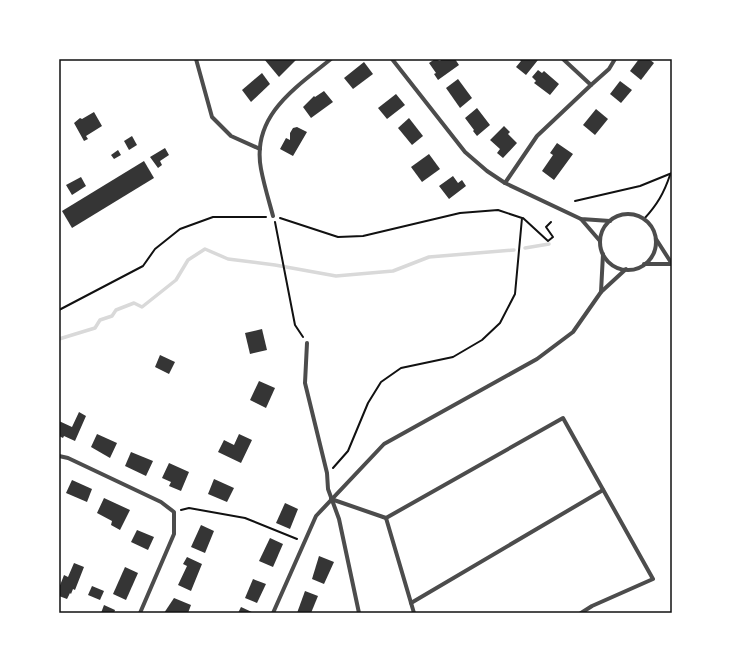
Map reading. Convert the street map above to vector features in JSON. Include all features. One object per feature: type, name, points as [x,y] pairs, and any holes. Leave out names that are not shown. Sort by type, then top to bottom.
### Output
[{"type":"street","points":[[196,59],[212,118],[231,136],[260,149]]},
{"type":"street","points":[[273,216],[260,168],[261,138],[271,114],[286,96],[330,59]]},
{"type":"street","points":[[392,59],[465,152],[487,171],[505,183],[581,219],[610,221]]},
{"type":"street","points":[[563,59],[591,85]]},
{"type":"street","points":[[505,183],[537,136],[609,69],[615,59]]},
{"type":"street","points":[[600,241],[605,227],[610,221],[618,216],[627,214],[636,215],[644,219],[654,231],[656,239],[672,264]]},
{"type":"street","points":[[581,219],[600,241],[603,253],[601,292]]},
{"type":"street","points":[[603,253],[612,264],[626,269],[633,269],[644,264],[651,257],[655,248],[656,239]]},
{"type":"street","points":[[644,264],[672,264]]},
{"type":"street","points":[[273,613],[316,516],[384,444],[537,359],[573,332],[601,292],[626,269]]},
{"type":"street","points":[[307,343],[304,383],[327,473],[331,499],[339,519],[359,613]]},
{"type":"street","points":[[331,499],[386,518],[563,418],[653,579],[592,606],[581,613]]},
{"type":"street","points":[[59,456],[68,458],[161,502],[174,512],[174,534],[140,613]]},
{"type":"street","points":[[411,603],[603,490]]},
{"type":"street","points":[[386,518],[414,613]]},
{"type":"path","points":[[575,201],[640,186],[671,174]]},
{"type":"path","points":[[644,219],[664,195],[671,174]]},
{"type":"path","points":[[59,310],[143,266],[155,249],[180,229],[213,217],[273,216],[338,237],[363,236],[460,214],[498,210],[522,218],[548,241],[553,237],[546,227],[551,222]]},
{"type":"path","points":[[273,216],[283,259],[295,324],[307,343]]},
{"type":"path","points":[[327,473],[337,466],[348,451],[368,403],[381,382],[401,368],[452,357],[482,340],[500,322],[514,294],[522,218]]},
{"type":"path","points":[[174,512],[189,508],[245,518],[304,542]]},
{"type":"building","points":[[264,59],[297,59],[279,77]]},
{"type":"building","points":[[435,59],[440,61],[442,59],[455,59],[459,65],[438,80],[434,74],[436,73],[429,63]]},
{"type":"building","points":[[519,59],[538,60],[526,75],[516,67],[521,61]]},
{"type":"building","points":[[639,59],[649,59],[654,63],[641,80],[630,71]]},
{"type":"building","points":[[364,62],[373,74],[353,89],[344,78]]},
{"type":"building","points":[[538,70],[542,73],[544,71],[559,84],[550,95],[534,83],[536,81],[532,77]]},
{"type":"building","points":[[262,73],[270,84],[251,102],[242,90]]},
{"type":"building","points":[[458,79],[472,98],[460,108],[446,88]]},
{"type":"building","points":[[620,81],[632,90],[621,103],[610,94]]},
{"type":"building","points":[[324,91],[333,102],[311,118],[303,107],[314,96],[315,97]]},
{"type":"building","points":[[396,94],[405,105],[387,119],[378,108]]},
{"type":"building","points":[[477,108],[490,125],[477,136],[465,118]]},
{"type":"building","points":[[596,109],[608,119],[595,135],[583,125]]},
{"type":"building","points":[[94,112],[102,126],[86,136],[88,139],[84,141],[74,123],[80,118],[82,119]]},
{"type":"building","points":[[409,118],[423,136],[412,145],[398,128]]},
{"type":"building","points":[[504,126],[510,132],[508,134],[517,143],[503,158],[497,153],[500,149],[490,140]]},
{"type":"building","points":[[297,127],[307,132],[293,156],[280,149],[286,138],[290,140],[290,133],[293,128]]},
{"type":"building","points":[[132,136],[137,145],[129,150],[124,141]]},
{"type":"building","points":[[557,143],[573,154],[554,180],[542,171],[553,155],[550,153]]},
{"type":"building","points":[[165,148],[169,155],[160,161],[162,165],[158,168],[150,157]]},
{"type":"building","points":[[118,150],[121,155],[114,159],[111,155]]},
{"type":"building","points":[[429,154],[440,169],[422,182],[411,167]]},
{"type":"building","points":[[144,161],[154,178],[72,228],[62,211]]},
{"type":"building","points":[[453,176],[458,183],[462,180],[466,186],[449,199],[439,186]]},
{"type":"building","points":[[81,177],[86,186],[72,195],[66,185]]},
{"type":"building","points":[[262,329],[267,350],[250,354],[245,333]]},
{"type":"building","points":[[160,355],[175,362],[169,374],[155,367]]},
{"type":"building","points":[[259,381],[275,388],[266,408],[250,400]]},
{"type":"building","points":[[79,412],[86,416],[75,441],[64,436],[63,438],[59,436],[59,421],[72,427]]},
{"type":"building","points":[[97,434],[117,443],[110,458],[91,447]]},
{"type":"building","points":[[239,434],[252,440],[241,463],[218,452],[224,440],[234,445]]},
{"type":"building","points":[[131,452],[153,461],[146,476],[125,466]]},
{"type":"building","points":[[169,463],[189,472],[181,491],[169,486],[171,482],[162,478]]},
{"type":"building","points":[[214,479],[234,488],[227,502],[208,494]]},
{"type":"building","points":[[72,480],[92,489],[87,502],[66,493]]},
{"type":"building","points":[[104,498],[130,510],[120,530],[111,525],[112,521],[97,513]]},
{"type":"building","points":[[285,503],[298,509],[290,529],[276,523]]},
{"type":"building","points":[[201,525],[214,531],[205,553],[191,547]]},
{"type":"building","points":[[137,530],[154,537],[148,550],[131,542]]},
{"type":"building","points":[[270,538],[283,544],[273,567],[259,561]]},
{"type":"building","points":[[319,556],[334,562],[324,584],[312,579]]},
{"type":"building","points":[[187,557],[202,564],[191,591],[178,585],[187,566],[183,564]]},
{"type":"building","points":[[74,563],[84,567],[75,590],[73,589],[67,599],[59,596],[59,588],[64,575],[68,577]]},
{"type":"building","points":[[125,567],[138,573],[126,600],[113,594]]},
{"type":"building","points":[[253,579],[266,584],[257,603],[245,598]]},
{"type":"building","points":[[92,586],[104,591],[100,600],[88,595]]},
{"type":"building","points":[[305,591],[318,596],[311,613],[297,613]]},
{"type":"building","points":[[174,598],[191,605],[188,613],[164,613]]},
{"type":"building","points":[[104,605],[115,610],[114,613],[101,613]]},
{"type":"building","points":[[241,607],[254,613],[238,613]]},
{"type":"waterway","points":[[525,248],[549,244]]},
{"type":"waterway","points":[[59,339],[95,328],[100,320],[112,316],[116,310],[134,303],[142,307],[176,280],[188,260],[205,249],[228,259],[275,265],[336,276],[393,271],[429,257],[514,250]]}]
